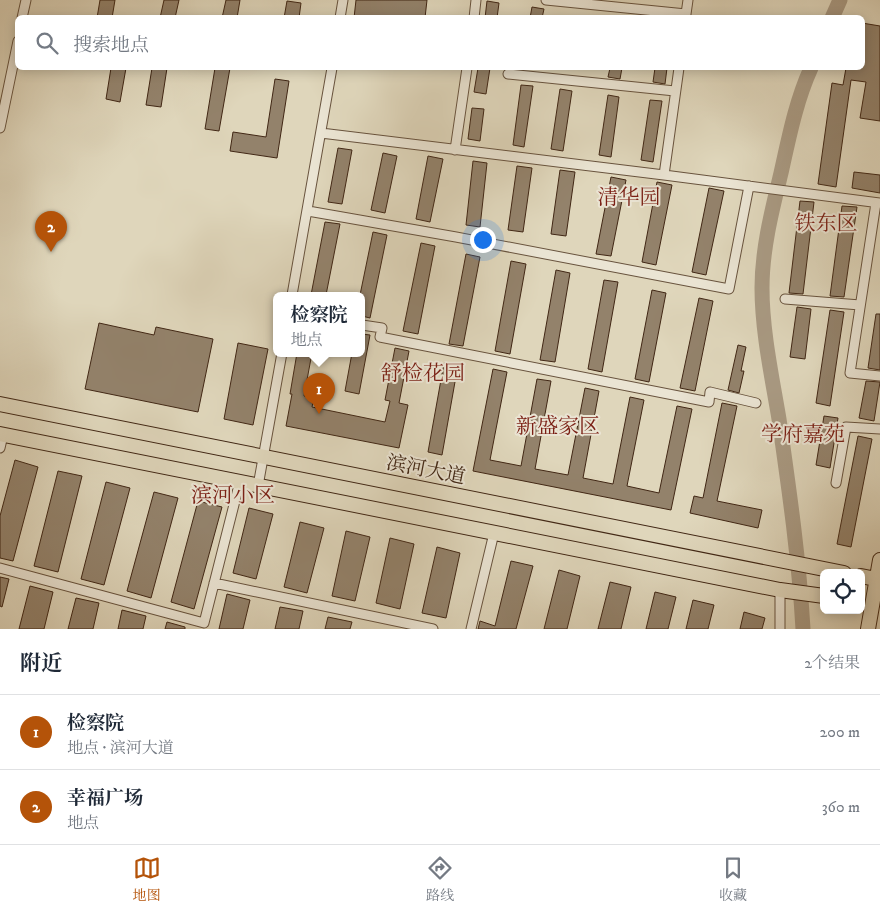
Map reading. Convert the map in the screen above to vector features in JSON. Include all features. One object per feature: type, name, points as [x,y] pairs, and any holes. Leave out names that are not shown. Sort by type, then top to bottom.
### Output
[{"type":"main road","name":"滨河大道","points":[[0,404],[824,569]]},
{"type":"main road","points":[[1,439],[240,481],[780,590],[820,595]]},
{"type":"main road","points":[[868,629],[880,560]]},
{"type":"main road","points":[[865,577],[878,580]]},
{"type":"street","points":[[23,15],[26,0]]},
{"type":"street","points":[[340,15],[343,0]]},
{"type":"street","points":[[474,15],[476,0]]},
{"type":"street","points":[[546,0],[677,15]]},
{"type":"street","points":[[686,15],[688,0]]},
{"type":"street","points":[[0,128],[15,56]]},
{"type":"street","points":[[293,292],[332,70]]},
{"type":"street","points":[[455,150],[467,70]]},
{"type":"street","points":[[664,175],[679,70]]},
{"type":"street","points":[[508,74],[675,92]]},
{"type":"street","points":[[321,134],[878,203],[850,373],[880,376]]},
{"type":"street","points":[[308,211],[729,289],[749,186]]},
{"type":"street","points":[[785,299],[860,305]]},
{"type":"street","points":[[365,325],[382,328],[380,338],[708,402],[710,392],[756,403]]},
{"type":"street","points":[[258,486],[281,357]]},
{"type":"street","points":[[836,483],[846,427],[880,428]]},
{"type":"street","points":[[0,568],[203,626],[240,481]]},
{"type":"street","points":[[471,629],[494,533]]},
{"type":"street","points":[[214,583],[433,629]]},
{"type":"street","points":[[780,590],[780,629]]},
{"type":"building","points":[[100,0],[115,0],[112,15],[98,15]]},
{"type":"building","points":[[164,0],[179,0],[176,15],[161,15]]},
{"type":"building","points":[[226,0],[240,0],[238,15],[223,15]]},
{"type":"building","points":[[356,0],[427,0],[425,15],[354,15]]},
{"type":"building","points":[[287,1],[301,3],[299,15],[285,15]]},
{"type":"building","points":[[487,1],[499,3],[497,15],[485,15]]},
{"type":"building","points":[[532,7],[544,9],[543,15],[531,15]]},
{"type":"building","points":[[865,24],[880,26],[880,121],[860,118],[866,82],[851,80],[836,187],[818,184],[832,83],[843,85],[846,70],[865,70]]},
{"type":"building","points":[[111,70],[126,70],[120,102],[106,99]]},
{"type":"building","points":[[152,70],[167,70],[161,107],[146,105]]},
{"type":"building","points":[[215,70],[230,70],[219,131],[205,129]]},
{"type":"building","points":[[478,70],[490,70],[486,94],[474,92]]},
{"type":"building","points":[[610,70],[622,70],[620,79],[608,77]]},
{"type":"building","points":[[655,70],[667,70],[665,84],[653,82]]},
{"type":"building","points":[[275,79],[289,81],[277,158],[230,151],[233,132],[266,137]]},
{"type":"building","points":[[521,85],[533,86],[524,147],[513,145]]},
{"type":"building","points":[[560,89],[572,91],[563,151],[551,149]]},
{"type":"building","points":[[608,95],[619,97],[611,157],[599,155]]},
{"type":"building","points":[[650,100],[662,101],[653,162],[641,160]]},
{"type":"building","points":[[472,108],[484,109],[480,141],[468,139]]},
{"type":"building","points":[[338,148],[352,150],[342,204],[328,202]]},
{"type":"building","points":[[383,153],[397,156],[385,213],[371,210]]},
{"type":"building","points":[[428,156],[443,159],[430,222],[416,219]]},
{"type":"building","points":[[473,161],[487,163],[480,227],[466,225]]},
{"type":"building","points":[[517,166],[532,168],[523,232],[508,230]]},
{"type":"building","points":[[560,170],[575,172],[566,236],[551,234]]},
{"type":"building","points":[[854,172],[880,175],[880,193],[852,188]]},
{"type":"building","points":[[611,177],[626,180],[611,256],[596,254]]},
{"type":"building","points":[[657,182],[672,185],[656,265],[642,262]]},
{"type":"building","points":[[709,188],[724,191],[706,275],[692,272]]},
{"type":"building","points":[[800,201],[814,202],[803,294],[789,293]]},
{"type":"building","points":[[842,206],[857,207],[844,297],[830,296]]},
{"type":"building","points":[[325,222],[340,224],[327,292],[312,292]]},
{"type":"building","points":[[373,232],[387,235],[370,318],[365,317],[365,292],[361,292]]},
{"type":"building","points":[[421,243],[435,246],[418,334],[403,331]]},
{"type":"building","points":[[466,254],[480,257],[463,346],[449,344]]},
{"type":"building","points":[[511,261],[526,264],[510,354],[495,351]]},
{"type":"building","points":[[556,270],[570,273],[555,362],[540,360]]},
{"type":"building","points":[[604,280],[618,282],[602,372],[588,369]]},
{"type":"building","points":[[652,290],[666,293],[649,382],[635,379]]},
{"type":"building","points":[[699,298],[713,301],[695,391],[680,388]]},
{"type":"building","points":[[797,307],[811,309],[805,359],[790,357]]},
{"type":"building","points":[[830,310],[844,312],[830,406],[816,403]]},
{"type":"building","points":[[876,314],[880,314],[880,370],[868,368]]},
{"type":"building","points":[[99,323],[154,335],[156,327],[213,339],[198,412],[85,389]]},
{"type":"building","points":[[365,334],[370,335],[359,394],[345,391],[351,357],[365,357]]},
{"type":"building","points":[[238,343],[268,349],[253,425],[224,419]]},
{"type":"building","points":[[738,345],[746,347],[741,371],[744,371],[739,393],[728,390]]},
{"type":"building","points":[[395,348],[409,351],[399,403],[408,405],[399,448],[286,426],[296,357],[311,357],[304,396],[314,398],[312,407],[385,422],[390,401],[385,400]]},
{"type":"building","points":[[444,363],[458,365],[442,455],[428,452]]},
{"type":"building","points":[[493,369],[507,372],[490,460],[521,466],[537,379],[551,381],[535,469],[568,475],[585,388],[599,391],[583,478],[613,484],[630,397],[644,400],[627,486],[659,493],[677,406],[692,409],[671,510],[473,471]]},
{"type":"building","points":[[866,381],[880,382],[874,421],[859,418]]},
{"type":"building","points":[[722,403],[737,406],[717,501],[762,510],[758,528],[690,513],[694,496],[703,498]]},
{"type":"building","points":[[824,416],[838,418],[830,468],[816,465]]},
{"type":"building","points":[[858,436],[872,439],[851,547],[837,544]]},
{"type":"building","points":[[15,460],[38,467],[13,561],[0,558],[0,516]]},
{"type":"building","points":[[58,471],[82,476],[58,572],[34,566]]},
{"type":"building","points":[[106,482],[130,488],[104,585],[81,579]]},
{"type":"building","points":[[154,492],[178,498],[151,598],[127,591]]},
{"type":"building","points":[[198,501],[222,507],[194,609],[171,602]]},
{"type":"building","points":[[249,508],[273,514],[256,579],[233,573]]},
{"type":"building","points":[[300,522],[324,528],[307,593],[284,587]]},
{"type":"building","points":[[346,531],[370,537],[355,601],[332,596]]},
{"type":"building","points":[[390,538],[414,544],[400,609],[376,603]]},
{"type":"building","points":[[437,547],[460,553],[446,618],[422,613]]},
{"type":"building","points":[[511,561],[533,566],[516,629],[478,629],[480,621],[495,626]]},
{"type":"building","points":[[559,570],[580,576],[567,629],[544,629]]},
{"type":"building","points":[[0,577],[9,579],[2,607],[0,606]]},
{"type":"building","points":[[610,582],[631,587],[621,629],[598,629]]},
{"type":"building","points":[[30,586],[53,592],[44,629],[19,629]]},
{"type":"building","points":[[655,592],[676,597],[668,629],[646,629]]},
{"type":"building","points":[[227,594],[250,600],[243,629],[219,629]]},
{"type":"building","points":[[76,598],[99,603],[93,629],[68,629]]},
{"type":"building","points":[[693,600],[714,605],[708,629],[686,629]]},
{"type":"building","points":[[280,607],[303,611],[299,629],[275,629]]},
{"type":"building","points":[[122,610],[146,616],[143,629],[118,629]]},
{"type":"building","points":[[744,612],[765,618],[762,629],[740,629]]},
{"type":"building","points":[[328,617],[352,622],[350,629],[325,629]]},
{"type":"building","points":[[167,622],[185,627],[185,629],[165,629]]},
{"type":"waterway","points":[[833,15],[840,0]]},
{"type":"waterway","points":[[803,629],[793,524],[762,304],[762,273],[771,215],[793,119],[810,70]]},
{"type":"place","name":"幸福广场","points":[[51,252]]},
{"type":"place","name":"检察院","points":[[319,414]]},
{"type":"district","name":"清华园","points":[[629,197]]},
{"type":"district","name":"铁东区","points":[[826,223]]},
{"type":"district","name":"舒检花园","points":[[423,373]]},
{"type":"district","name":"新盛家区","points":[[558,426]]},
{"type":"district","name":"学府嘉苑","points":[[803,434]]},
{"type":"district","name":"滨河小区","points":[[233,495]]}]
